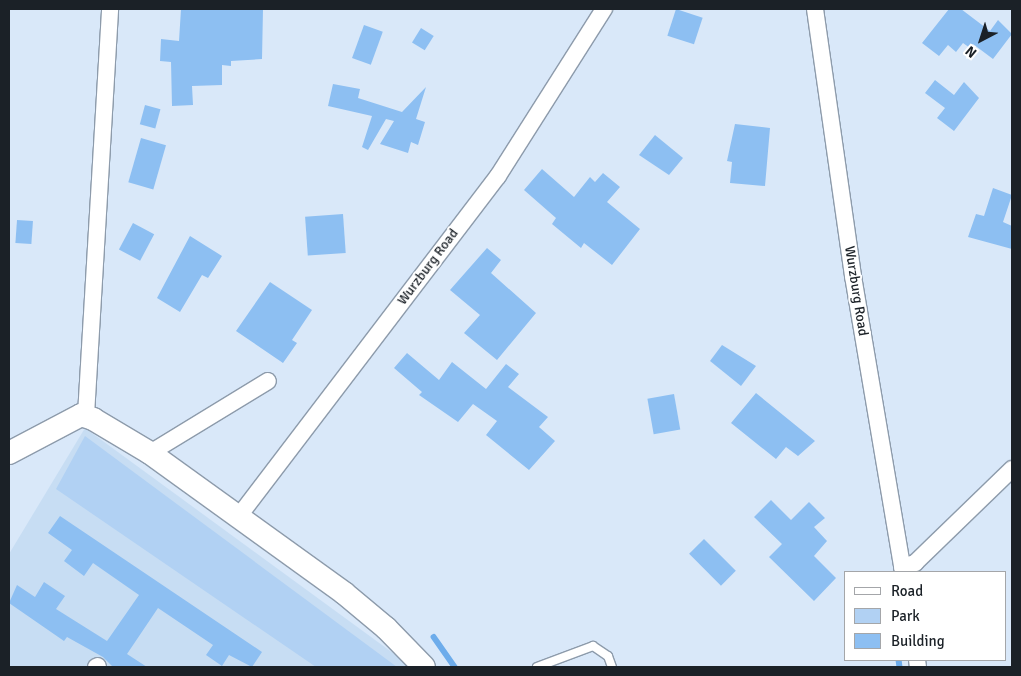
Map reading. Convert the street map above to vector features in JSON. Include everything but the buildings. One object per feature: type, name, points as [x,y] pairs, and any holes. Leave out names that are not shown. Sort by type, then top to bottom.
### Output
[{"type":"main road","points":[[9,453],[86,415],[150,453],[239,516],[379,622],[424,667]]},
{"type":"street","points":[[86,415],[110,9]]},
{"type":"street","name":"Wurzburg Road","points":[[239,516],[498,176],[604,9]]},
{"type":"street","name":"Wurzburg Road","points":[[818,10],[853,276],[903,570]]},
{"type":"street","points":[[150,453],[268,381]]},
{"type":"street","points":[[903,570],[915,563],[1012,469]]},
{"type":"lane","points":[[537,667],[593,646],[608,656],[612,667]]},
{"type":"shaded area","points":[[85,428],[410,667],[9,667],[9,554]]},
{"type":"green space","points":[[85,436],[397,667],[316,667],[56,489]]},
{"type":"waterway","points":[[434,637],[455,667]]},
{"type":"waterway","points":[[899,661],[900,667]]}]
